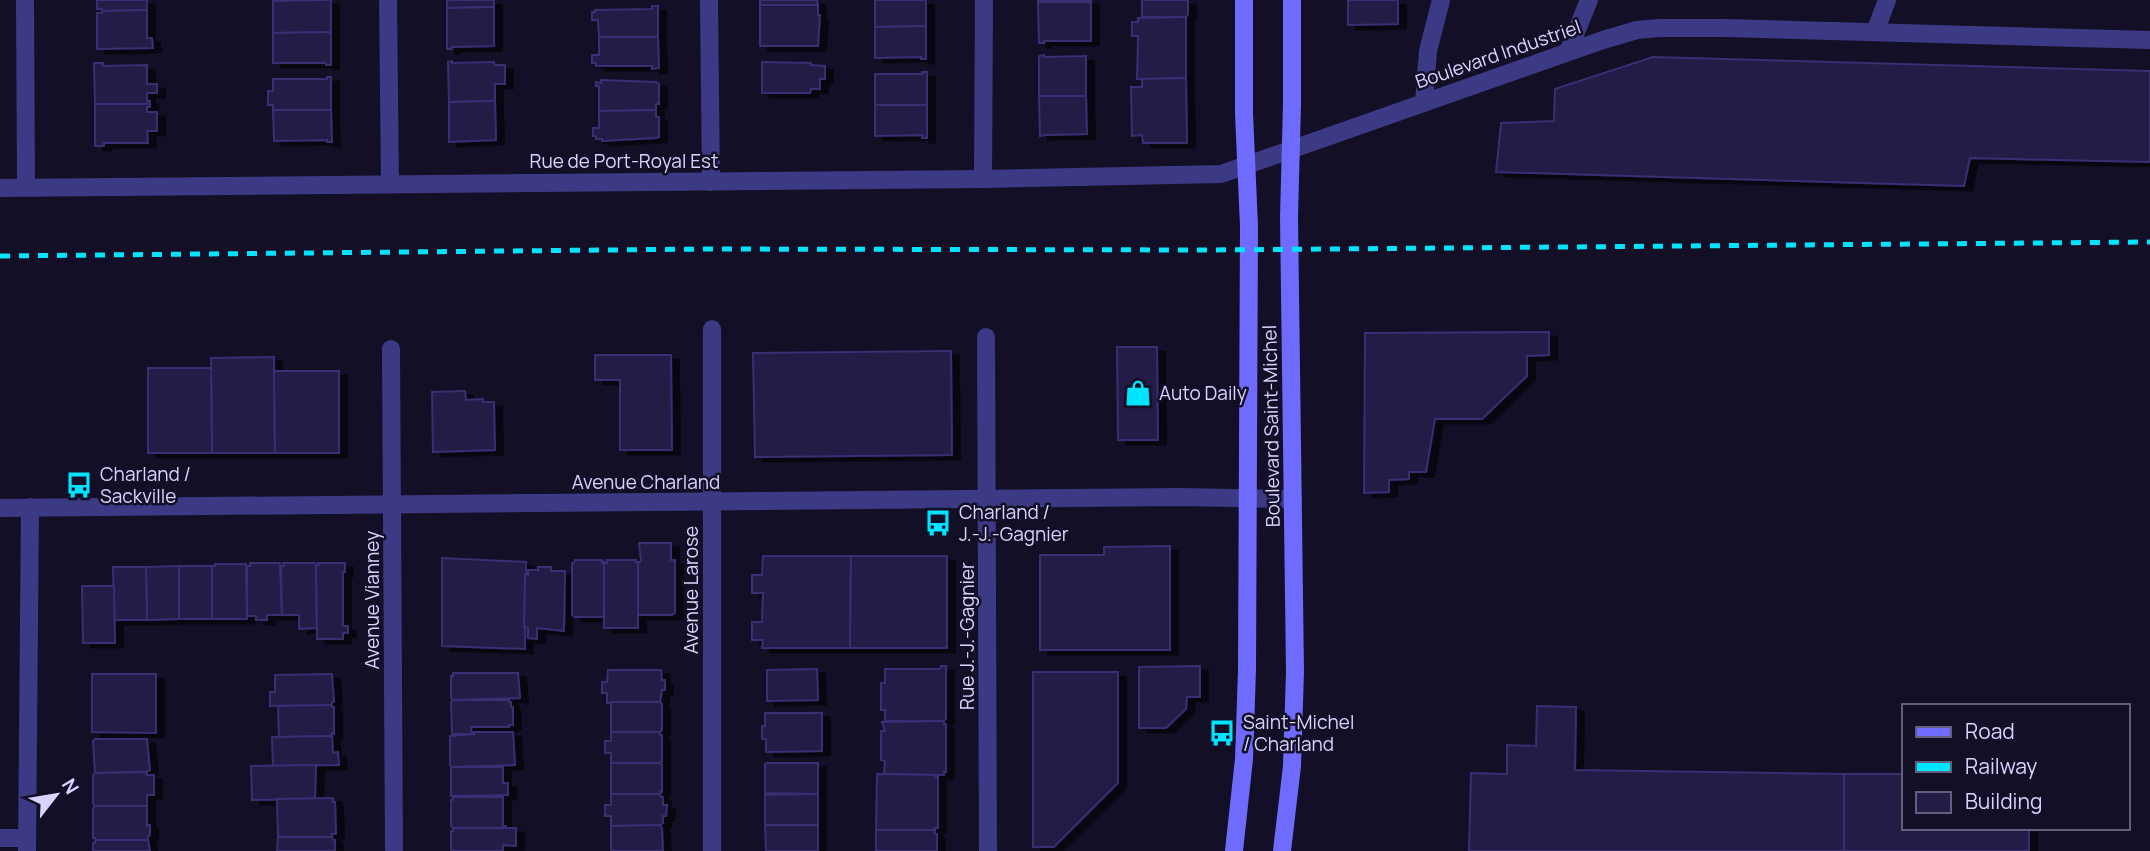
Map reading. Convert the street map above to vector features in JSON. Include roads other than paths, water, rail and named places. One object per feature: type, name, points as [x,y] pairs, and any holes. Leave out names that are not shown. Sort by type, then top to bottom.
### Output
[{"type":"main road","name":"Boulevard Saint-Michel","points":[[1234,851],[1246,735],[1249,272],[1244,0]]},
{"type":"main road","name":"Boulevard Saint-Michel","points":[[1282,851],[1292,766],[1295,639],[1289,217],[1292,0]]},
{"type":"street","points":[[25,0],[26,187]]},
{"type":"street","points":[[388,0],[390,184]]},
{"type":"street","points":[[709,0],[711,182]]},
{"type":"street","points":[[983,179],[984,0]]},
{"type":"street","points":[[1424,102],[1428,51],[1441,0]]},
{"type":"street","points":[[1568,52],[1589,0]]},
{"type":"street","points":[[1875,32],[1887,0]]},
{"type":"street","name":"Boulevard Industriel","points":[[1247,165],[1568,52],[1626,33],[1659,28],[2150,40]]},
{"type":"street","name":"Rue de Port-Royal Est","points":[[0,187],[983,179],[1221,174],[1247,165]]},
{"type":"street","name":"Avenue Larose","points":[[712,329],[712,851]]},
{"type":"street","name":"Rue J.-J.-Gagnier","points":[[986,337],[988,851]]},
{"type":"street","name":"Avenue Vianney","points":[[391,349],[394,851]]},
{"type":"street","name":"Avenue Charland","points":[[0,508],[1293,499]]},
{"type":"street","points":[[0,838],[27,845],[30,507]]},
{"type":"railway","points":[[0,256],[707,249],[1210,250],[2150,242]]},
{"type":"place","name":"Auto Daily","points":[[1138,393]]},
{"type":"place","name":"Charland / Sackville","points":[[79,485]]},
{"type":"place","name":"Charland / J.-J.-Gagnier","points":[[938,523]]},
{"type":"place","name":"Saint-Michel / Charland","points":[[1222,733]]}]
